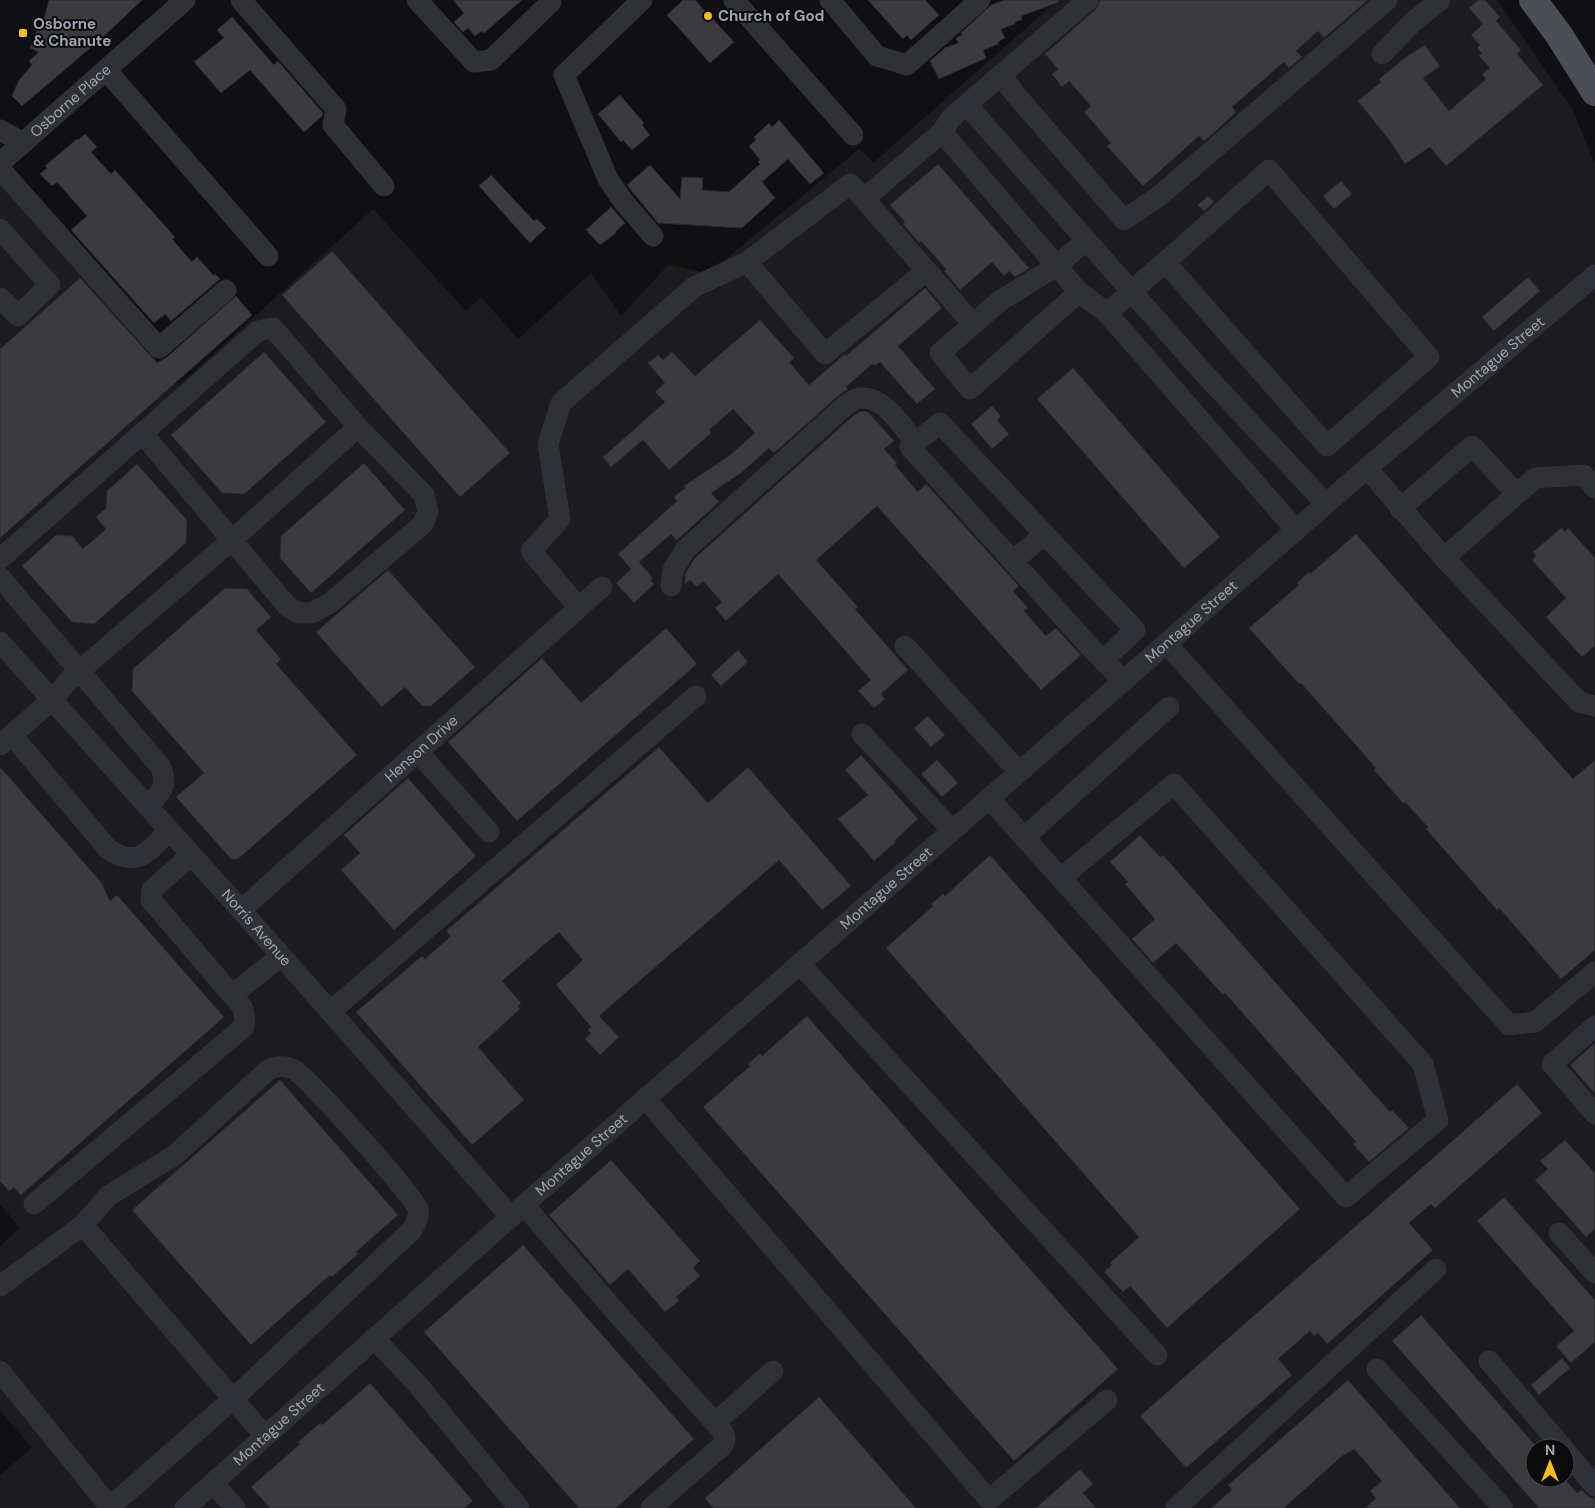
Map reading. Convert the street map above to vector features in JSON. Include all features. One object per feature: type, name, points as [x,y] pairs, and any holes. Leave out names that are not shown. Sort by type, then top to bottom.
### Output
[{"type":"main road","points":[[1533,0],[1559,35],[1595,92]]},
{"type":"street","name":"Osborne Place","points":[[0,163],[185,0]]},
{"type":"street","points":[[241,0],[336,109],[333,124],[384,186]]},
{"type":"street","points":[[416,0],[474,62],[491,60],[551,1]]},
{"type":"street","points":[[642,0],[564,75],[608,179],[622,200],[653,236]]},
{"type":"street","points":[[734,0],[853,135]]},
{"type":"street","points":[[830,0],[878,56],[907,66],[980,0]]},
{"type":"street","points":[[864,199],[942,132],[951,118],[1088,0]]},
{"type":"street","points":[[1001,75],[1124,220],[1158,197],[1387,0]]},
{"type":"street","points":[[1382,54],[1413,22],[1440,0]]},
{"type":"street","points":[[106,70],[268,256]]},
{"type":"street","points":[[966,105],[1201,370],[1326,504]]},
{"type":"street","points":[[0,130],[23,143]]},
{"type":"street","points":[[942,132],[1079,292],[1107,313],[1296,530]]},
{"type":"street","points":[[0,169],[159,348],[226,290]]},
{"type":"street","points":[[1107,313],[1164,262],[1269,170],[1429,357],[1326,446],[1164,262]]},
{"type":"street","points":[[578,608],[531,551],[560,519],[548,444],[560,403],[694,286],[747,262],[850,184],[973,324]]},
{"type":"street","points":[[0,229],[50,285],[18,316],[0,298]]},
{"type":"street","points":[[1079,292],[970,389],[940,353],[1001,300],[1057,266],[1086,240]]},
{"type":"street","points":[[747,262],[825,354],[926,271]]},
{"type":"street","name":"Montague Street","points":[[185,1508],[517,1210],[645,1098],[1367,468],[1595,275]]},
{"type":"street","points":[[0,559],[258,331],[273,328],[358,427],[424,495],[428,512],[423,524],[330,604],[312,613],[299,613],[288,608],[142,434]]},
{"type":"street","points":[[671,586],[673,570],[685,550],[846,405],[858,398],[870,399],[884,406],[916,443]]},
{"type":"street","points":[[1103,661],[1135,630],[940,423],[910,448],[1103,661],[1124,680]]},
{"type":"street","points":[[169,831],[146,853],[135,858],[120,858],[108,849],[6,740],[52,700],[70,679],[232,540],[358,427]]},
{"type":"street","points":[[1400,509],[1472,446],[1517,494]]},
{"type":"street","points":[[1367,468],[1400,509],[1444,558],[1579,702],[1595,706]]},
{"type":"street","points":[[1444,558],[1534,478],[1584,475],[1595,488]]},
{"type":"street","points":[[1013,561],[1045,534]]},
{"type":"street","points":[[0,577],[160,766],[164,775],[164,785],[160,794],[147,806]]},
{"type":"street","name":"Henson Drive","points":[[240,910],[602,587]]},
{"type":"street","name":"Norris Avenue","points":[[0,642],[330,1012],[614,1310],[715,1423]]},
{"type":"street","points":[[1166,643],[1509,1025],[1535,1022],[1595,972]]},
{"type":"street","points":[[905,646],[1019,772]]},
{"type":"street","points":[[330,1012],[696,696]]},
{"type":"street","points":[[1025,837],[1169,707]]},
{"type":"street","points":[[862,734],[952,830]]},
{"type":"street","points":[[418,752],[490,832]]},
{"type":"street","points":[[989,798],[1346,1196],[1438,1120],[1423,1064],[1174,784],[1061,878]]},
{"type":"street","points":[[34,1204],[244,1026],[245,1016],[243,1008],[151,900],[152,890],[191,855]]},
{"type":"street","points":[[232,995],[281,956]]},
{"type":"street","points":[[800,964],[1157,1355]]},
{"type":"street","points":[[1595,1026],[1552,1064],[1595,1114]]},
{"type":"street","points":[[0,1286],[84,1225],[108,1196],[175,1156],[268,1070],[275,1067],[285,1066],[295,1069],[302,1075],[394,1175],[418,1206],[418,1217],[412,1230],[233,1399],[110,1507],[0,1371]]},
{"type":"street","points":[[645,1098],[988,1500],[1107,1400]]},
{"type":"street","points":[[84,1225],[265,1436]]},
{"type":"street","points":[[1559,1233],[1595,1273]]},
{"type":"street","points":[[1176,1508],[1436,1269]]},
{"type":"street","points":[[374,1338],[418,1385],[512,1505]]},
{"type":"street","points":[[1488,1361],[1554,1438]]},
{"type":"street","points":[[1377,1369],[1503,1508]]},
{"type":"street","points":[[661,1505],[725,1441],[723,1432],[715,1423],[774,1370]]},
{"type":"street","points":[[1575,1462],[1595,1486]]},
{"type":"street","points":[[213,1483],[235,1508]]},
{"type":"shaded area","points":[[1058,0],[1497,0],[1573,110],[1595,164],[1595,1508],[0,1508],[0,1475],[32,1448],[0,1411],[0,1246],[20,1228],[0,1204],[0,182],[179,385],[373,209],[466,311],[481,297],[518,339],[591,273],[621,316],[668,265],[709,273],[859,149],[874,162]]},
{"type":"building","points":[[49,0],[142,0],[102,38],[22,106],[12,96],[19,80],[32,65],[29,61],[39,52],[30,48],[38,28],[41,29]]},
{"type":"building","points":[[453,0],[522,0],[484,33],[482,31],[475,36],[468,28],[463,32],[454,22],[464,13]]},
{"type":"building","points":[[683,0],[695,0],[734,42],[710,63],[667,15]]},
{"type":"building","points":[[868,0],[925,0],[939,15],[911,40],[907,35],[903,39]]},
{"type":"building","points":[[1005,0],[1059,0],[1059,2],[1021,16],[1022,20],[1001,29],[1005,38],[998,42],[998,44],[983,50],[986,58],[939,79],[930,61],[945,48],[958,43],[956,38],[962,35],[961,33],[991,5]]},
{"type":"building","points":[[1100,0],[1368,0],[1324,38],[1318,31],[1296,51],[1302,57],[1289,68],[1284,62],[1232,107],[1236,112],[1216,131],[1204,141],[1199,136],[1143,186],[1107,146],[1111,143],[1084,112],[1091,106],[1069,81],[1062,87],[1052,74],[1058,69],[1045,54],[1096,9]]},
{"type":"building","points":[[1478,0],[1485,0],[1500,17],[1496,21],[1521,50],[1517,54],[1543,85],[1446,166],[1430,147],[1405,164],[1390,141],[1358,101],[1381,82],[1379,79],[1406,57],[1425,45],[1440,66],[1423,78],[1449,111],[1486,79],[1482,74],[1490,68],[1479,56],[1482,53],[1477,48],[1480,45],[1471,35],[1483,24],[1469,8]]},
{"type":"building","points":[[232,17],[274,65],[278,61],[323,113],[304,132],[250,70],[221,93],[194,62],[224,38],[217,30]]},
{"type":"building","points":[[620,95],[644,123],[642,125],[650,135],[632,150],[623,140],[621,142],[598,114]]},
{"type":"building","points":[[779,120],[824,173],[810,184],[788,159],[762,182],[775,198],[742,228],[658,223],[627,185],[650,165],[680,199],[682,177],[703,178],[702,190],[729,192],[760,164],[758,162],[760,160],[749,146],[756,140],[754,137],[769,123],[772,127]]},
{"type":"building","points":[[85,134],[97,147],[91,152],[111,174],[115,170],[175,237],[172,239],[192,262],[197,257],[214,276],[215,274],[220,279],[171,321],[165,314],[154,323],[71,230],[87,216],[57,182],[52,186],[40,174],[47,168],[45,166]]},
{"type":"building","points":[[938,164],[1029,268],[1015,277],[1009,271],[1004,276],[992,262],[960,290],[944,271],[946,269],[921,241],[919,243],[903,224],[905,222],[890,205]]},
{"type":"building","points":[[491,175],[534,221],[537,219],[546,228],[530,243],[479,186]]},
{"type":"building","points":[[1341,181],[1352,194],[1334,209],[1323,196]]},
{"type":"building","points":[[1208,196],[1214,202],[1204,211],[1198,205]]},
{"type":"building","points":[[611,207],[625,223],[616,233],[600,245],[586,230]]},
{"type":"building","points":[[332,251],[510,453],[460,497],[282,295]]},
{"type":"building","points":[[1528,277],[1540,291],[1494,331],[1482,317]]},
{"type":"building","points":[[80,278],[157,363],[167,357],[236,296],[252,315],[0,538],[0,349]]},
{"type":"building","points":[[925,288],[942,308],[898,346],[935,389],[917,404],[880,362],[874,366],[872,364],[846,387],[848,389],[774,453],[769,448],[741,473],[711,493],[719,502],[677,540],[671,534],[639,562],[653,578],[651,581],[654,584],[634,603],[616,583],[631,569],[618,554],[677,501],[674,497],[685,488],[684,486],[729,456],[755,433],[733,409],[709,430],[711,433],[669,470],[643,440],[611,467],[603,457],[665,402],[655,392],[665,383],[648,363],[658,355],[663,360],[672,352],[695,376],[760,320],[794,358],[789,362],[809,385]]},
{"type":"building","points":[[264,352],[326,422],[244,494],[222,493],[171,435]]},
{"type":"building","points":[[1073,368],[1220,537],[1184,568],[1037,399]]},
{"type":"building","points":[[992,406],[1001,416],[997,420],[1009,434],[992,449],[971,424]]},
{"type":"building","points":[[861,411],[868,412],[894,441],[884,449],[897,463],[895,465],[918,492],[926,484],[1019,586],[1013,591],[1028,608],[1024,611],[1046,636],[1056,628],[1081,655],[1041,690],[877,506],[816,560],[858,607],[855,609],[908,670],[881,694],[885,699],[874,708],[858,691],[871,680],[778,574],[726,621],[715,608],[722,602],[703,581],[697,587],[690,580],[685,584],[685,574],[695,558],[854,415]]},
{"type":"building","points":[[364,463],[405,510],[311,593],[280,558],[281,536]]},
{"type":"building","points":[[137,464],[187,520],[186,543],[94,624],[72,622],[22,566],[56,535],[72,536],[83,549],[106,529],[96,517],[106,508],[107,491]]},
{"type":"building","points":[[1561,528],[1565,532],[1568,528],[1595,558],[1595,646],[1582,657],[1546,617],[1566,598],[1532,560],[1536,556],[1533,552]]},
{"type":"building","points":[[1356,534],[1573,779],[1595,760],[1595,950],[1561,979],[1426,829],[1428,827],[1405,802],[1404,804],[1374,770],[1376,768],[1301,683],[1299,684],[1249,628],[1299,585],[1297,583],[1309,572],[1310,574]]},
{"type":"building","points":[[388,570],[475,667],[431,706],[422,706],[405,687],[382,707],[316,632]]},
{"type":"building","points":[[225,588],[247,589],[271,617],[256,630],[281,659],[276,664],[357,755],[238,859],[231,859],[176,797],[204,773],[132,691],[133,669]]},
{"type":"building","points":[[666,628],[697,664],[517,821],[448,742],[542,658],[581,703]]},
{"type":"building","points":[[738,650],[748,662],[721,686],[711,675]]},
{"type":"building","points":[[928,716],[945,735],[931,747],[914,728]]},
{"type":"building","points":[[659,747],[708,803],[748,767],[851,886],[822,910],[779,860],[599,1016],[619,1037],[600,1055],[585,1039],[591,1033],[588,1030],[591,1027],[556,985],[583,960],[559,932],[502,981],[521,1003],[518,1006],[520,1009],[478,1047],[524,1100],[472,1145],[356,1012],[422,956],[425,959],[451,936],[446,931]]},
{"type":"building","points":[[861,755],[918,819],[874,861],[838,819],[868,795],[845,770]]},
{"type":"building","points":[[937,760],[958,783],[942,797],[921,774]]},
{"type":"building","points":[[0,767],[101,882],[110,901],[117,895],[224,1017],[21,1195],[14,1187],[9,1191],[0,1181]]},
{"type":"building","points":[[408,778],[476,856],[394,930],[341,870],[360,853],[344,835]]},
{"type":"building","points":[[1140,835],[1160,857],[1163,855],[1390,1112],[1392,1110],[1409,1128],[1369,1162],[1353,1144],[1356,1142],[1225,993],[1223,995],[1176,943],[1153,963],[1132,939],[1155,919],[1125,884],[1128,882],[1110,862]]},
{"type":"building","points":[[990,855],[1300,1209],[1167,1328],[1130,1286],[1123,1292],[1104,1272],[1112,1265],[1110,1263],[1139,1237],[886,948],[933,906],[931,904],[943,894],[945,896]]},
{"type":"building","points":[[807,1016],[1118,1369],[1014,1461],[703,1107],[750,1066],[748,1064],[760,1053],[762,1056]]},
{"type":"building","points":[[1595,1043],[1595,1094],[1570,1065]]},
{"type":"building","points":[[280,1080],[398,1215],[356,1252],[358,1254],[332,1277],[330,1275],[251,1345],[132,1210]]},
{"type":"building","points":[[1517,1084],[1542,1113],[1435,1208],[1431,1204],[1409,1223],[1433,1250],[1327,1344],[1318,1333],[1314,1336],[1310,1331],[1278,1359],[1292,1375],[1186,1468],[1140,1416]]},
{"type":"building","points":[[1565,1140],[1595,1173],[1595,1229],[1586,1237],[1535,1180],[1548,1169],[1540,1161]]},
{"type":"building","points":[[611,1160],[700,1261],[693,1268],[700,1276],[676,1297],[679,1301],[665,1312],[628,1269],[610,1285],[549,1215]]},
{"type":"building","points":[[1504,1197],[1595,1300],[1595,1342],[1571,1363],[1556,1346],[1574,1331],[1477,1221]]},
{"type":"building","points":[[523,1245],[694,1439],[616,1508],[579,1508],[424,1332]]},
{"type":"building","points":[[1421,1315],[1529,1438],[1525,1438],[1525,1488],[1573,1488],[1577,1493],[1582,1490],[1590,1498],[1595,1498],[1595,1508],[1539,1508],[1392,1341]]},
{"type":"building","points":[[1562,1358],[1570,1368],[1539,1395],[1531,1385]]},
{"type":"building","points":[[1348,1380],[1460,1508],[1365,1508],[1376,1498],[1370,1491],[1382,1481],[1354,1449],[1342,1456],[1284,1508],[1211,1508],[1232,1490],[1228,1485]]},
{"type":"building","points":[[370,1383],[473,1501],[465,1508],[270,1508],[251,1487],[300,1444],[298,1442],[320,1423],[322,1425]]},
{"type":"building","points":[[819,1397],[916,1508],[713,1508],[705,1498]]},
{"type":"building","points":[[1080,1469],[1093,1484],[1083,1493],[1096,1508],[1036,1508]]},
{"type":"place","name":"Church of God","points":[[708,16]]},
{"type":"place","name":"Osborne & Chanute","points":[[23,33]]}]
